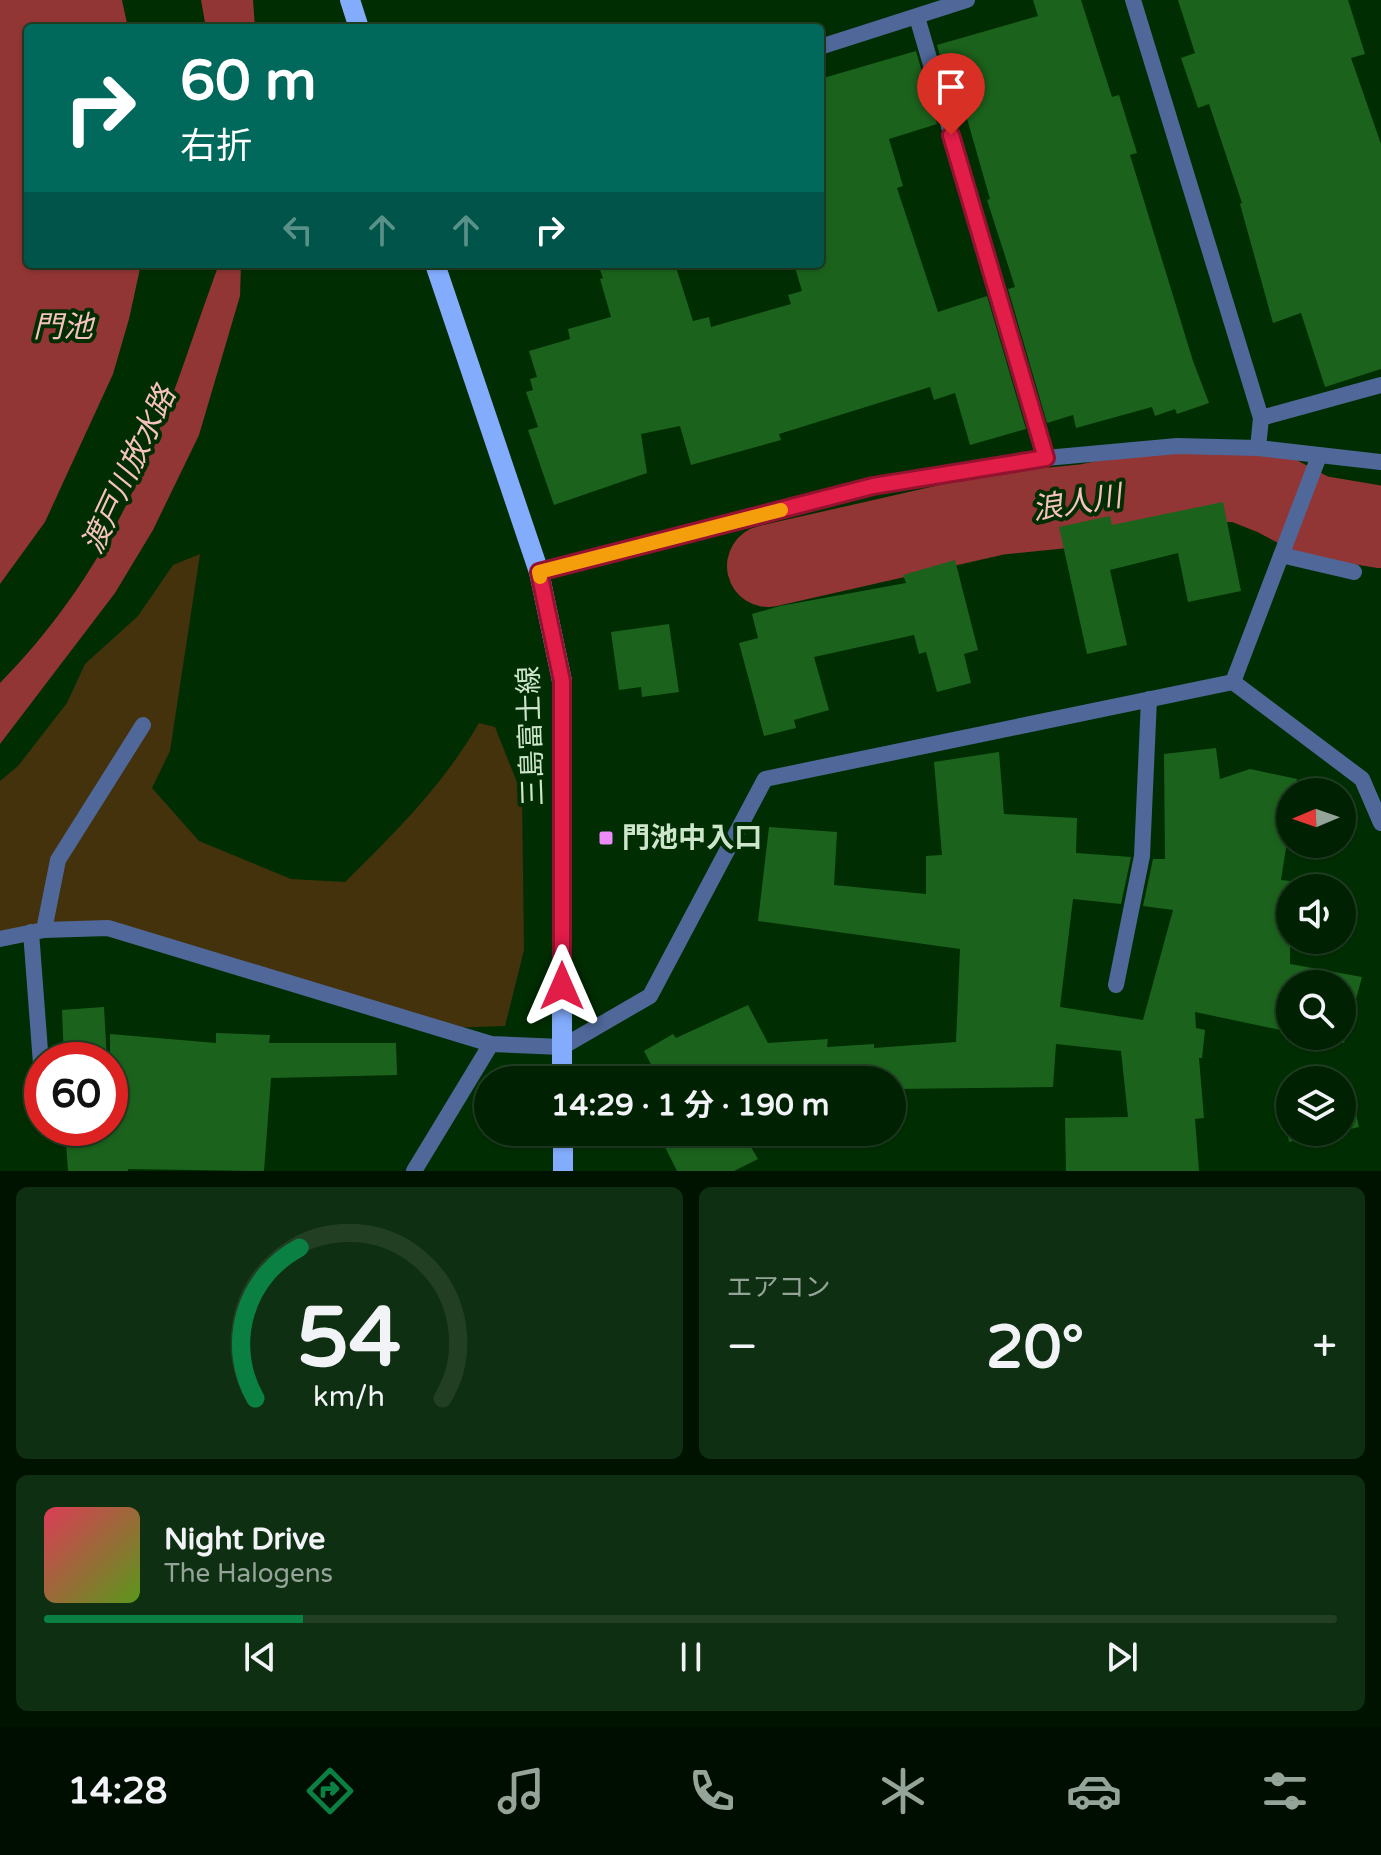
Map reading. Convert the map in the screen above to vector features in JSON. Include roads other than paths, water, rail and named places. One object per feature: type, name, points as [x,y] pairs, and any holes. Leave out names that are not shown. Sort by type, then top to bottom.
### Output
[{"type":"main road","points":[[350,0],[358,24]]},
{"type":"main road","name":"三島富士線","points":[[436,268],[539,572],[562,681],[562,1066]]},
{"type":"main road","points":[[563,1146],[563,1171]]},
{"type":"street","points":[[824,46],[967,0]]},
{"type":"street","points":[[1133,0],[1261,418],[1258,448]]},
{"type":"street","points":[[917,17],[1046,458]]},
{"type":"street","points":[[1261,418],[1381,385]]},
{"type":"street","points":[[539,572],[873,486],[1046,458],[1177,446],[1258,448],[1381,462]]},
{"type":"street","points":[[1233,682],[1319,456]]},
{"type":"street","points":[[1281,555],[1354,572]]},
{"type":"street","points":[[0,939],[37,931],[108,928],[491,1044],[562,1047],[650,996],[765,779],[1233,682],[1362,779],[1381,823]]},
{"type":"street","points":[[1116,985],[1142,856],[1149,699]]},
{"type":"street","points":[[41,1042],[37,931],[58,860],[143,725]]},
{"type":"street","points":[[414,1171],[491,1044]]},
{"type":"water","name":"門池","points":[[0,0],[122,0],[127,24],[24,24],[24,268],[140,268],[113,374],[45,522],[0,584]]},
{"type":"water","points":[[201,0],[253,0],[255,24],[205,24]]},
{"type":"water","points":[[218,268],[241,268],[240,296],[199,435],[153,530],[115,593],[0,744],[0,683],[57,617],[105,544],[145,465]]},
{"type":"waterway","name":"浪人川","points":[[768,566],[997,514],[1086,505],[1199,481],[1240,481],[1315,516],[1381,527]]},
{"type":"place","name":"門池中入口","points":[[606,838]]},
{"type":"water label","name":"渡戸川放水路","points":[[129,470]]}]
